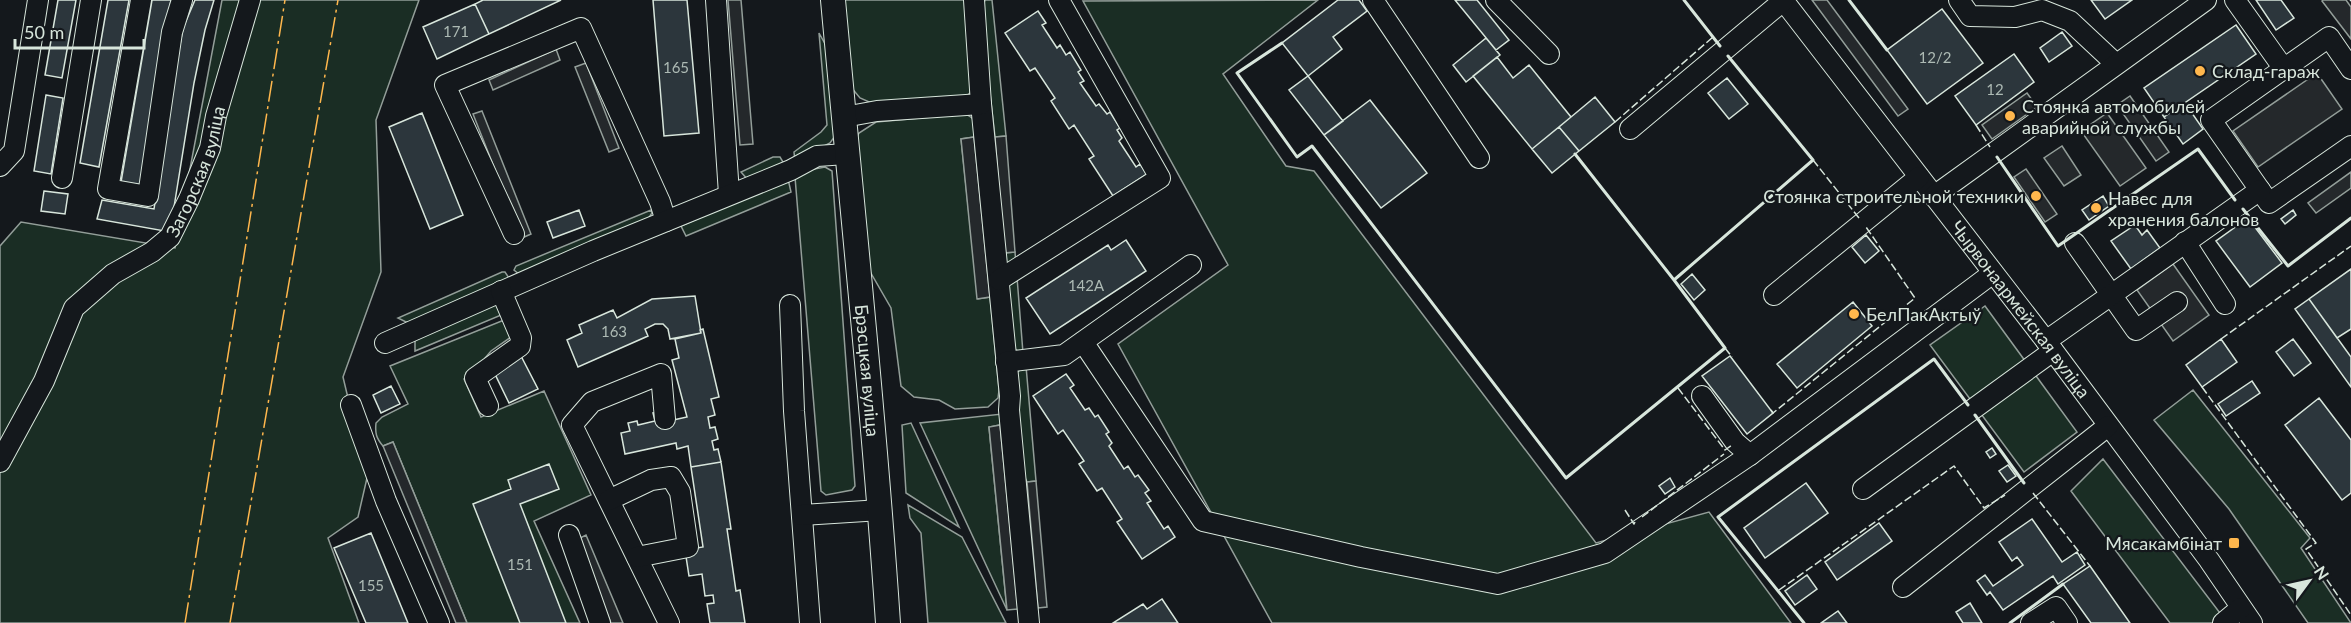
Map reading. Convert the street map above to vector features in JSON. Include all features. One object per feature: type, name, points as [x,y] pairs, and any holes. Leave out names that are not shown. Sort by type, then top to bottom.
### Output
[{"type":"main road","name":"Брэсцкая вуліца","points":[[833,0],[881,510],[888,623]]},
{"type":"street","points":[[0,166],[14,151],[38,0]]},
{"type":"street","points":[[62,178],[91,0]]},
{"type":"street","points":[[141,0],[108,189],[148,196],[172,32],[182,0]]},
{"type":"street","name":"Загорская вуліца","points":[[0,462],[44,381],[74,308],[112,274],[152,252],[170,237],[210,148],[216,116],[250,0]]},
{"type":"street","points":[[716,0],[729,194]]},
{"type":"street","points":[[974,0],[981,104],[1029,623]]},
{"type":"street","points":[[999,280],[1160,178],[1059,0]]},
{"type":"street","points":[[1373,0],[1479,158]]},
{"type":"street","points":[[1496,0],[1549,54]]},
{"type":"street","points":[[1630,129],[1783,0]]},
{"type":"street","name":"Чырвонаармейская вуліца","points":[[1783,0],[2049,346],[2209,560],[2247,616]]},
{"type":"street","points":[[1959,0],[1970,16],[2015,17],[2049,5],[2070,21],[2116,64]]},
{"type":"street","points":[[1934,196],[2206,0]]},
{"type":"street","points":[[2235,0],[2284,69]]},
{"type":"street","points":[[514,234],[445,85],[581,28],[660,202],[666,221]]},
{"type":"street","points":[[2351,69],[2329,37],[2211,120],[2270,203],[2351,146]]},
{"type":"street","points":[[844,117],[877,111],[981,104]]},
{"type":"street","points":[[385,343],[501,291],[791,170],[817,156],[846,154]]},
{"type":"street","points":[[1774,295],[1919,177]]},
{"type":"street","points":[[1863,489],[2049,346],[2111,295],[2260,189]]},
{"type":"street","points":[[2185,242],[2225,304]]},
{"type":"street","points":[[2075,243],[2136,330],[2177,302]]},
{"type":"street","points":[[1006,362],[1064,355],[1191,265]]},
{"type":"street","points":[[1083,342],[1203,521],[1361,557],[1498,584],[1605,553],[1750,455],[1993,273]]},
{"type":"street","points":[[488,406],[475,378],[520,346],[521,338],[501,291]]},
{"type":"street","points":[[790,305],[810,623]]},
{"type":"street","points":[[665,419],[661,374],[592,402],[572,425],[669,623]]},
{"type":"street","points":[[1702,396],[1735,442],[1750,455]]},
{"type":"street","points":[[351,405],[386,501],[439,623]]},
{"type":"street","points":[[1903,587],[2108,426]]},
{"type":"street","points":[[609,500],[651,480],[671,477],[680,492],[688,547],[637,557]]},
{"type":"street","points":[[802,515],[881,510]]},
{"type":"street","points":[[569,535],[600,623]]},
{"type":"street","points":[[2031,623],[2056,607],[2067,623]]},
{"type":"street","points":[[2223,623],[2247,616]]},
{"type":"green space","points":[[222,0],[419,0],[376,120],[381,272],[343,377],[367,478],[358,517],[328,538],[359,623],[0,623],[0,246],[21,222],[175,248]]},
{"type":"green space","points":[[844,0],[965,0],[972,85],[970,93],[961,100],[876,105],[860,98],[850,86]]},
{"type":"green space","points":[[986,0],[992,0],[1006,136],[995,137],[980,5]]},
{"type":"green space","points":[[1318,0],[1223,74],[1286,166],[1314,171],[1596,543],[1709,512],[1791,623],[1272,623],[1118,344],[1228,265],[1083,1]]},
{"type":"green space","points":[[819,33],[829,51],[835,136],[830,143],[795,161],[794,152],[827,125]]},
{"type":"green space","points":[[966,114],[977,126],[974,137],[961,139],[978,299],[990,297],[999,390],[998,398],[988,407],[955,409],[939,400],[914,397],[901,386],[891,308],[868,268],[855,141],[859,133],[876,122]]},
{"type":"green space","points":[[773,157],[780,157],[783,162],[781,166],[748,180],[741,172]]},
{"type":"green space","points":[[825,167],[832,171],[855,486],[852,490],[826,495],[821,491],[795,177],[809,170]]},
{"type":"green space","points":[[788,179],[791,192],[686,236],[681,226]]},
{"type":"green space","points":[[651,210],[652,213],[648,219],[520,275],[514,270],[516,266]]},
{"type":"green space","points":[[1015,252],[1023,353],[1016,350],[1011,342],[1004,253]]},
{"type":"green space","points":[[505,272],[509,278],[413,322],[406,322],[398,318]]},
{"type":"green space","points":[[494,305],[500,306],[506,313],[415,351],[415,340],[435,329]]},
{"type":"green space","points":[[1985,306],[2077,432],[2024,472],[1930,345]]},
{"type":"green space","points":[[509,318],[514,335],[491,351],[485,358],[484,364],[464,379],[481,417],[544,391],[591,495],[534,521],[580,623],[467,623],[393,442],[383,446],[377,435],[376,423],[382,417],[408,404],[390,366]]},
{"type":"green space","points":[[1026,366],[1036,481],[1027,482],[1022,471],[1013,375]]},
{"type":"green space","points":[[2193,390],[2310,538],[2301,548],[2351,623],[2308,623],[2229,509],[2154,420]]},
{"type":"green space","points":[[1002,414],[1000,425],[989,427],[1007,610],[920,423]]},
{"type":"green space","points":[[911,423],[959,527],[906,493],[902,425]]},
{"type":"green space","points":[[2103,459],[2223,617],[2213,623],[2170,623],[2071,491]]},
{"type":"green space","points":[[908,505],[962,537],[1006,623],[928,623],[921,533],[910,518]]},
{"type":"shaded area","points":[[728,0],[741,0],[753,144],[740,145]]},
{"type":"shaded area","points":[[1812,0],[1827,0],[1908,109],[1898,116]]},
{"type":"shaded area","points":[[2346,0],[2351,7],[2351,39],[2322,1]]},
{"type":"shaded area","points":[[556,49],[560,60],[493,90],[489,80]]},
{"type":"shaded area","points":[[586,63],[619,148],[609,152],[575,67]]},
{"type":"shaded area","points":[[2317,73],[2342,109],[2258,167],[2233,131]]},
{"type":"shaded area","name":"Стоянка автомобилей аварийной службы","points":[[2027,93],[2037,107],[1992,139],[1982,125]]},
{"type":"shaded area","points":[[2130,96],[2169,152],[2156,161],[2117,105]]},
{"type":"shaded area","points":[[482,111],[531,234],[522,238],[473,114]]},
{"type":"shaded area","points":[[2107,113],[2146,168],[2120,186],[2081,131]]},
{"type":"shaded area","points":[[1006,136],[1015,252],[1004,253],[995,137]]},
{"type":"shaded area","points":[[974,137],[990,297],[977,299],[961,139]]},
{"type":"shaded area","name":"Стоянка строительной техники","points":[[2062,146],[2081,175],[2064,186],[2044,158]]},
{"type":"shaded area","name":"Стоянка строительной техники","points":[[2026,169],[2057,214],[2045,222],[2014,177]]},
{"type":"shaded area","points":[[2351,172],[2351,188],[2316,213],[2308,203]]},
{"type":"shaded area","points":[[2173,264],[2209,315],[2173,341],[2137,290]]},
{"type":"shaded area","points":[[1000,425],[1018,609],[1007,610],[989,427]]},
{"type":"shaded area","points":[[393,442],[467,623],[456,623],[383,446]]},
{"type":"shaded area","points":[[1036,481],[1047,607],[1038,608],[1027,482]]},
{"type":"shaded area","points":[[586,535],[623,623],[611,623],[576,540]]},
{"type":"building","points":[[58,0],[76,0],[62,78],[45,75]]},
{"type":"building","points":[[108,0],[129,0],[99,167],[80,163]]},
{"type":"building","points":[[152,0],[171,0],[140,186],[121,182]]},
{"type":"building","points":[[195,0],[214,0],[194,83],[170,232],[97,219],[102,200],[154,209],[183,28]]},
{"type":"building","points":[[483,0],[561,0],[489,34],[475,4]]},
{"type":"building","points":[[653,0],[687,0],[699,133],[664,136]]},
{"type":"building","points":[[1338,0],[1359,0],[1367,11],[1333,37],[1342,49],[1308,76],[1282,43]]},
{"type":"building","points":[[1455,0],[1477,0],[1509,40],[1496,50]]},
{"type":"building","points":[[2091,0],[2132,0],[2105,19]]},
{"type":"building","points":[[2256,0],[2281,0],[2294,18],[2276,30]]},
{"type":"building","points":[[475,4],[489,34],[437,59],[423,27]]},
{"type":"building","points":[[1942,9],[1983,63],[1927,104],[1887,50]]},
{"type":"building","points":[[1038,11],[1046,23],[1042,25],[1057,48],[1060,45],[1066,55],[1070,52],[1081,70],[1078,72],[1084,81],[1080,83],[1096,106],[1099,104],[1107,114],[1110,112],[1120,128],[1117,130],[1122,138],[1119,141],[1136,167],[1140,164],[1147,174],[1113,196],[1089,159],[1094,156],[1074,125],[1069,129],[1051,101],[1055,98],[1035,68],[1030,71],[1005,33]]},
{"type":"building","name":"Склад-гараж","points":[[2236,25],[2256,54],[2164,117],[2144,88]]},
{"type":"building","points":[[2062,32],[2072,46],[2049,62],[2040,48]]},
{"type":"building","points":[[1486,38],[1500,55],[1466,82],[1453,65]]},
{"type":"building","points":[[2014,54],[2034,82],[1976,125],[1955,96]]},
{"type":"building","points":[[1497,57],[1513,78],[1529,65],[1571,117],[1532,149],[1473,76]]},
{"type":"building","points":[[1308,76],[1343,121],[1324,135],[1289,90]]},
{"type":"building","points":[[1727,78],[1748,104],[1729,119],[1708,93]]},
{"type":"building","points":[[46,95],[63,98],[51,174],[34,171]]},
{"type":"building","points":[[1595,97],[1615,122],[1579,151],[1559,127]]},
{"type":"building","points":[[1370,100],[1427,173],[1381,208],[1324,135]]},
{"type":"building","points":[[2185,103],[2203,129],[2183,144],[2164,117]]},
{"type":"building","points":[[422,113],[463,215],[430,229],[389,127]]},
{"type":"building","points":[[1559,127],[1579,151],[1552,173],[1532,149]]},
{"type":"building","points":[[44,191],[68,194],[65,214],[41,211]]},
{"type":"building","name":"Навес для хранения балонов","points":[[2103,196],[2109,206],[2089,220],[2082,210]]},
{"type":"building","points":[[579,210],[585,226],[553,238],[547,222]]},
{"type":"building","points":[[2293,210],[2296,215],[2285,224],[2281,219]]},
{"type":"building","points":[[2248,218],[2282,263],[2250,287],[2216,241]]},
{"type":"building","points":[[2135,225],[2142,235],[2147,230],[2160,248],[2131,269],[2111,241]]},
{"type":"building","points":[[1866,235],[1879,251],[1865,263],[1852,247]]},
{"type":"building","points":[[1126,240],[1146,271],[1050,334],[1026,298],[1108,245],[1111,250]]},
{"type":"building","points":[[2351,269],[2351,329],[2337,338],[2309,299]]},
{"type":"building","points":[[1692,274],[1705,290],[1694,300],[1681,284]]},
{"type":"building","points":[[695,296],[701,333],[670,339],[668,329],[663,324],[655,324],[645,329],[648,336],[578,367],[567,340],[582,333],[579,325],[613,310],[617,318],[652,299]]},
{"type":"building","points":[[2309,299],[2351,357],[2351,387],[2295,309]]},
{"type":"building","points":[[1853,302],[1872,326],[1797,388],[1777,364]]},
{"type":"building","points":[[703,329],[719,397],[711,399],[715,415],[708,417],[710,428],[715,427],[718,439],[712,441],[714,450],[718,449],[721,462],[691,467],[688,446],[677,449],[676,443],[625,454],[621,433],[630,431],[628,423],[637,421],[638,425],[655,421],[653,413],[661,412],[664,422],[687,417],[672,360],[679,358],[675,339],[701,333],[700,330]]},
{"type":"building","points":[[2221,339],[2237,362],[2202,387],[2186,365]]},
{"type":"building","points":[[2293,339],[2311,363],[2294,376],[2276,352]]},
{"type":"building","points":[[521,356],[538,389],[509,403],[493,370]]},
{"type":"building","points":[[1730,356],[1773,413],[1747,434],[1702,376]]},
{"type":"building","points":[[1066,374],[1074,385],[1070,388],[1085,410],[1089,408],[1095,417],[1098,415],[1109,432],[1106,434],[1112,443],[1109,446],[1124,469],[1128,466],[1135,477],[1138,475],[1149,490],[1145,493],[1151,501],[1147,503],[1164,529],[1168,526],[1175,537],[1142,559],[1117,522],[1122,519],[1102,488],[1097,491],[1079,464],[1084,461],[1063,430],[1058,434],[1033,396]]},
{"type":"building","points":[[2252,381],[2260,393],[2226,416],[2218,404]]},
{"type":"building","points":[[391,386],[400,404],[381,413],[373,395]]},
{"type":"building","points":[[2319,398],[2351,440],[2351,493],[2342,500],[2285,425]]},
{"type":"building","points":[[1992,448],[1996,454],[1990,458],[1986,452]]},
{"type":"building","points":[[721,462],[731,529],[727,529],[736,591],[740,590],[745,623],[710,623],[707,604],[714,603],[713,595],[705,596],[702,574],[689,576],[685,550],[703,547],[691,467]]},
{"type":"building","points":[[549,464],[559,489],[520,504],[566,623],[520,623],[473,504],[511,489],[508,480]]},
{"type":"building","points":[[2008,465],[2016,476],[2007,482],[1999,471]]},
{"type":"building","points":[[1670,478],[1675,487],[1665,494],[1659,486]]},
{"type":"building","points":[[1806,483],[1828,513],[1765,558],[1744,528]]},
{"type":"building","points":[[2032,519],[2062,562],[2077,552],[2085,565],[2058,584],[2053,576],[2003,610],[1990,592],[1987,595],[1977,581],[1985,575],[1993,586],[2023,565],[2017,557],[2012,561],[1999,542]]},
{"type":"building","points":[[1879,523],[1892,541],[1837,580],[1825,562]]},
{"type":"building","points":[[371,533],[408,623],[366,623],[334,548]]},
{"type":"building","points":[[2090,566],[2130,623],[2091,623],[2063,584]]},
{"type":"building","points":[[1807,575],[1817,589],[1795,605],[1785,591]]},
{"type":"building","points":[[1162,599],[1178,623],[1113,623],[1143,604],[1147,609]]},
{"type":"building","points":[[1970,603],[1982,623],[1963,623],[1956,612]]},
{"type":"building","points":[[1838,611],[1847,623],[1821,623]]},
{"type":"fence","points":[[1615,122],[1713,37]]},
{"type":"fence","points":[[1976,125],[1990,147]]},
{"type":"fence","points":[[1813,160],[1859,218]]},
{"type":"fence","points":[[1771,410],[1773,413],[1915,298],[1866,227]]},
{"type":"fence","points":[[2221,339],[2351,246]]},
{"type":"fence","points":[[1725,348],[1732,357]]},
{"type":"fence","points":[[2202,387],[2316,543],[2306,549],[2351,615]]},
{"type":"fence","points":[[1678,388],[1725,450],[1732,445]]},
{"type":"fence","points":[[1642,517],[1724,454]]},
{"type":"fence","points":[[1779,590],[1954,466],[1984,508],[2005,495]]},
{"type":"fence","points":[[2033,493],[2090,566]]},
{"type":"fence","points":[[1625,510],[1634,524],[1635,522]]},
{"type":"wall","points":[[1684,0],[1720,46]]},
{"type":"wall","points":[[1849,0],[1887,50]]},
{"type":"wall","points":[[1282,43],[1237,73],[1297,157],[1312,146],[1566,478],[1725,348],[1674,280],[1813,160],[1728,56]]},
{"type":"wall","points":[[1997,157],[2058,246],[2198,149],[2235,200]]},
{"type":"wall","points":[[1575,154],[1674,280]]},
{"type":"wall","points":[[2243,209],[2288,266],[2351,218]]},
{"type":"wall","points":[[1804,623],[1718,517],[1934,359],[1968,405]]},
{"type":"wall","points":[[1975,415],[2024,483]]},
{"type":"wall","points":[[2010,623],[2063,584]]},
{"type":"power","points":[[185,623],[285,0]]},
{"type":"power","points":[[230,623],[338,0]]},
{"type":"place","name":"Склад-гараж","points":[[2200,71]]},
{"type":"place","name":"Стоянка автомобилей аварийной службы","points":[[2010,116]]},
{"type":"place","name":"Стоянка строительной техники","points":[[2036,196]]},
{"type":"place","name":"Навес для хранения балонов","points":[[2096,208]]},
{"type":"place","name":"БелПакАктыў","points":[[1854,314]]},
{"type":"place","name":"Мясакамбінат","points":[[2234,543]]}]
